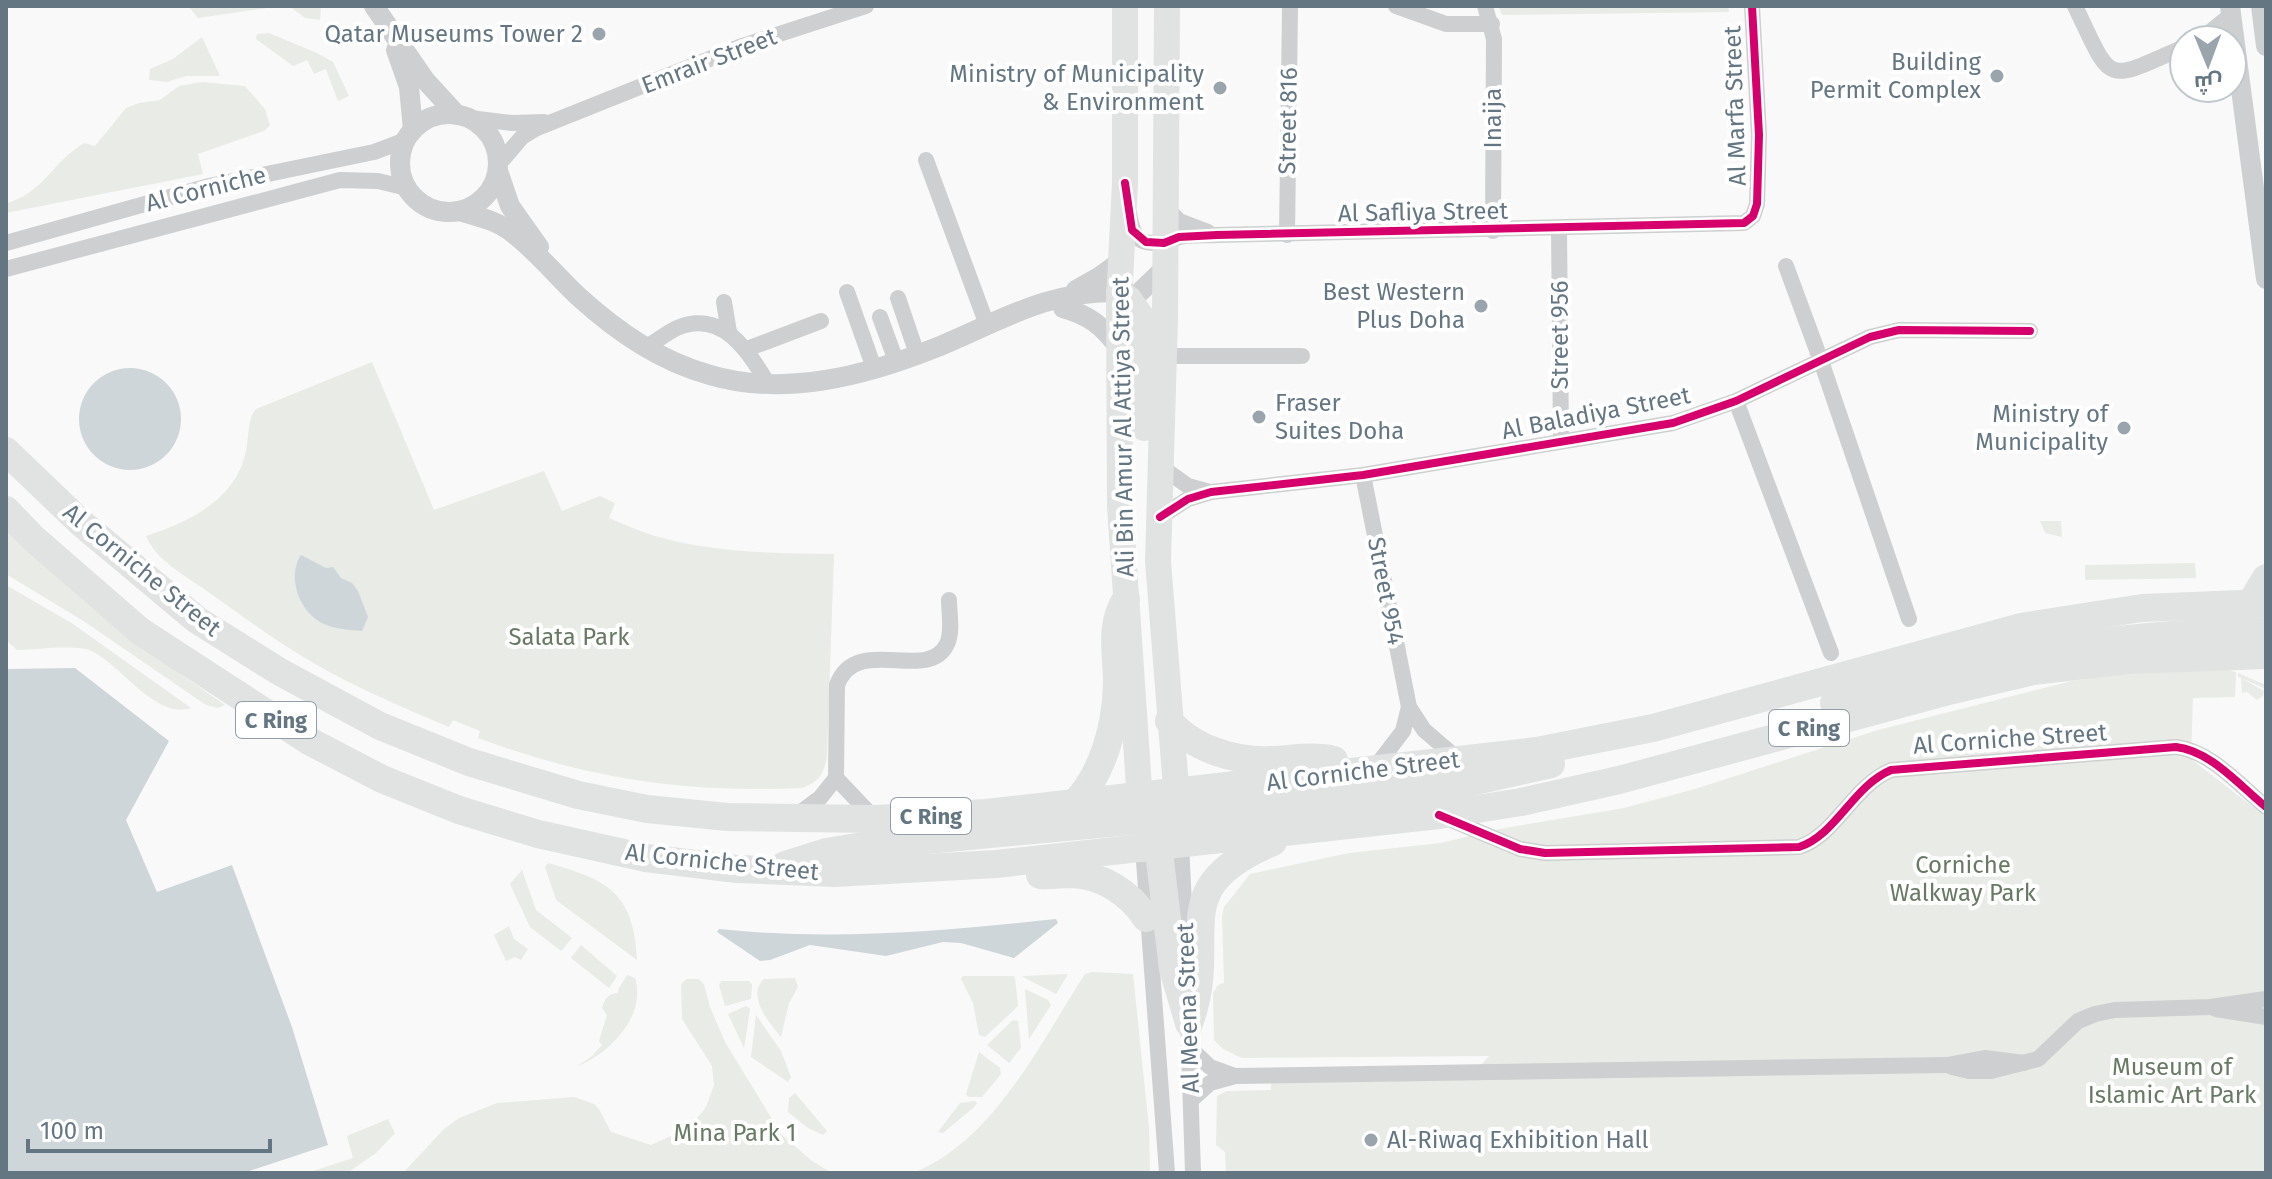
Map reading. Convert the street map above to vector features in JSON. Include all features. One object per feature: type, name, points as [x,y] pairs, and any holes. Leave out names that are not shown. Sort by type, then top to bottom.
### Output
[{"type":"highway","name":"Al Corniche Street","points":[[6,451],[80,522],[197,620],[280,672],[380,726],[469,762],[578,795],[647,809],[727,817],[875,819],[1073,805],[1159,823],[1302,830],[1439,815],[1567,792],[2033,671],[2182,656],[2266,655]]},
{"type":"highway","name":"Al Corniche Street","points":[[6,510],[33,538],[140,631],[309,741],[382,779],[459,810],[592,847],[673,862],[773,871],[873,872],[996,864],[1365,770],[1537,751],[1653,728],[2021,627],[2142,608],[2258,604]]},
{"type":"highway","points":[[2258,604],[2266,578]]},
{"type":"highway","points":[[1073,805],[1096,775],[1111,725],[1116,695],[1115,625],[1126,599]]},
{"type":"highway","points":[[1751,744],[1803,714],[1879,688],[1996,658],[2115,639],[2266,631]]},
{"type":"highway","points":[[2182,656],[2247,667],[2266,677]]},
{"type":"highway","points":[[1169,721],[1191,741],[1236,756],[1268,760],[1328,758],[1365,770]]},
{"type":"highway","points":[[773,871],[808,857],[844,848],[1159,823],[1491,779],[1589,752],[1653,728]]},
{"type":"highway","points":[[1159,823],[1173,969],[1189,1036]]},
{"type":"highway","points":[[1189,1036],[1199,992],[1201,914],[1211,884],[1226,867],[1246,854],[1302,830]]},
{"type":"highway","points":[[996,864],[1029,874],[1072,874],[1098,880],[1125,894],[1146,918]]},
{"type":"main road","name":"Ali Bin Amur Al Attiya Street","points":[[1125,6],[1125,183],[1119,348],[1120,506],[1126,599],[1159,823]]},
{"type":"main road","name":"Ali Bin Amur Al Attiya Street","points":[[1159,823],[1169,721],[1158,561],[1164,356],[1167,6]]},
{"type":"main road","points":[[1122,298],[1144,320],[1143,508],[1147,536],[1158,561]]},
{"type":"street","name":"Emrair Street","points":[[498,168],[522,137],[554,122],[742,46],[866,6]]},
{"type":"street","name":"Street 816","points":[[1287,235],[1290,6]]},
{"type":"street","points":[[1396,6],[1446,24],[1492,24]]},
{"type":"street","name":"Inaija","points":[[1485,6],[1494,39],[1493,231]]},
{"type":"street","name":"Al Marfa Street","points":[[1752,6],[1759,135],[1757,204]]},
{"type":"street","points":[[2075,6],[2105,66],[2117,73],[2132,70],[2168,54]]},
{"type":"street","points":[[2261,6],[2266,46]]},
{"type":"street","points":[[380,13],[438,97],[489,135],[510,206],[567,286]]},
{"type":"street","points":[[380,13],[409,87],[409,135]]},
{"type":"street","points":[[2242,104],[2263,230],[2265,268]]},
{"type":"street","points":[[463,117],[433,117],[409,135],[402,149],[400,169],[414,197],[433,210],[459,211],[492,221],[510,231],[602,317],[645,348],[680,366],[714,377],[768,384],[816,382],[896,361],[987,325],[1062,302],[1122,298],[1148,286],[1164,269]]},
{"type":"street","name":"Emrair Street","points":[[463,117],[512,123],[554,122]]},
{"type":"street","name":"Al Corniche","points":[[6,243],[209,186],[374,152],[409,135]]},
{"type":"street","points":[[926,160],[987,325]]},
{"type":"street","points":[[459,211],[478,203],[487,194],[498,168]]},
{"type":"street","name":"Al Corniche","points":[[6,269],[340,180],[378,181],[407,188]]},
{"type":"street","points":[[1125,183],[1132,230],[1146,242],[1164,243]]},
{"type":"street","name":"Al Safliya Street","points":[[1164,243],[1179,237],[1217,235],[1738,224],[1749,220],[1757,204]]},
{"type":"street","name":"Al Safliya Street","points":[[1164,205],[1179,221],[1217,235]]},
{"type":"street","name":"Street 956","points":[[1559,229],[1561,441]]},
{"type":"street","points":[[1062,302],[1121,261]]},
{"type":"street","points":[[1786,266],[1909,619]]},
{"type":"street","points":[[847,292],[874,368]]},
{"type":"street","points":[[898,298],[917,354]]},
{"type":"street","points":[[724,302],[729,332]]},
{"type":"street","points":[[1062,302],[1097,322],[1119,348]]},
{"type":"street","points":[[880,317],[896,361]]},
{"type":"street","points":[[747,349],[821,321]]},
{"type":"street","points":[[645,348],[688,324],[716,326],[729,332],[747,349],[768,384]]},
{"type":"street","name":"Al Baladiya Street","points":[[1160,517],[1188,499],[1211,492],[1363,475],[1673,423],[1736,401],[1870,337],[1899,330],[2030,331]]},
{"type":"street","points":[[1164,356],[1302,356]]},
{"type":"street","points":[[1736,401],[1831,653]]},
{"type":"street","name":"Al Baladiya Street","points":[[1160,466],[1188,486],[1211,492]]},
{"type":"street","name":"Street 954","points":[[1363,475],[1409,707],[1424,730],[1459,760]]},
{"type":"street","points":[[875,819],[836,778],[837,685],[841,674],[856,662],[923,660],[942,652],[950,633],[949,600]]},
{"type":"street","points":[[1365,770],[1403,731],[1409,707]]},
{"type":"street","name":"Al Corniche Street","points":[[1439,815],[1520,849],[1545,853],[1799,847],[1816,839],[1873,779],[1891,770],[2176,747],[2197,752],[2266,807]]},
{"type":"street","name":"Al Corniche Street","points":[[789,820],[820,798],[836,778]]},
{"type":"street","name":"Al Meena Street","points":[[1159,823],[1146,918],[1162,1082],[1167,1173]]},
{"type":"street","points":[[1191,1100],[1210,1083],[1235,1076],[1947,1065],[1980,1072],[2003,1070],[2038,1059],[2078,1021],[2095,1014],[2115,1010],[2210,1007],[2266,999]]},
{"type":"street","points":[[2210,1007],[2266,1017]]},
{"type":"street","points":[[1189,1036],[1210,1067],[1235,1076]]},
{"type":"street","name":"Al Meena Street","points":[[1189,1036],[1193,1173]]},
{"type":"street","points":[[1162,1082],[1191,1081]]},
{"type":"green space","points":[[188,6],[266,6],[267,8],[198,18]]},
{"type":"green space","points":[[289,6],[321,6],[320,20],[305,18]]},
{"type":"green space","points":[[1498,6],[1728,6],[1729,12],[1502,15]]},
{"type":"green space","points":[[269,33],[333,62],[349,96],[338,101],[326,69],[314,74],[307,60],[293,66],[256,39],[257,34]]},
{"type":"green space","points":[[202,37],[220,76],[186,76],[167,82],[149,80],[150,69],[173,59]]},
{"type":"green space","points":[[202,82],[245,86],[265,109],[270,125],[264,131],[198,154],[203,174],[6,213],[6,203],[29,193],[74,150],[84,143],[95,146],[126,108],[160,100],[179,86]]},
{"type":"green space","name":"Salata Park","points":[[372,362],[434,510],[544,471],[562,511],[600,496],[615,503],[609,518],[677,542],[744,551],[834,554],[827,756],[817,780],[802,788],[677,785],[559,764],[478,738],[480,731],[453,720],[449,727],[361,688],[310,661],[179,572],[156,552],[146,536],[194,516],[221,496],[232,483],[241,468],[256,409]]},
{"type":"green space","points":[[2040,521],[2061,521],[2062,537],[2045,533]]},
{"type":"green space","points":[[6,528],[98,609],[225,705],[218,708],[206,705],[85,622],[6,574]]},
{"type":"green space","points":[[2195,563],[2196,578],[2085,580],[2085,565]]},
{"type":"green space","points":[[6,585],[73,624],[191,708],[178,710],[152,699],[92,651],[66,648],[17,650],[6,640]]},
{"type":"green space","name":"Corniche Walkway Park","points":[[2223,669],[2236,672],[2235,697],[2193,698],[2191,759],[2266,817],[2266,1173],[1226,1173],[1225,1152],[1216,1145],[1217,1096],[1227,1091],[1271,1090],[1271,1068],[1481,1065],[1489,1056],[1242,1058],[1223,1049],[1214,1040],[1213,993],[1218,985],[1224,983],[1222,916],[1224,907],[1250,874],[1349,853],[1441,843],[1499,829],[1624,808],[1695,789],[1878,730],[2072,681],[2122,674]]},
{"type":"green space","points":[[2238,673],[2266,685],[2266,689],[2238,677]]},
{"type":"green space","points":[[2241,678],[2264,691],[2263,696],[2257,700],[2247,692],[2242,693]]},
{"type":"green space","points":[[548,863],[587,876],[614,892],[630,919],[637,960],[556,900],[545,867]]},
{"type":"green space","points":[[522,870],[536,910],[572,938],[561,951],[530,927],[510,884]]},
{"type":"green space","points":[[509,926],[514,939],[528,949],[521,960],[515,957],[506,961],[494,935]]},
{"type":"green space","points":[[581,945],[617,976],[609,988],[571,958]]},
{"type":"green space","points":[[1068,974],[1056,994],[1023,977],[1023,976]]},
{"type":"green space","points":[[1085,974],[1133,974],[1149,1128],[1150,1173],[913,1173],[942,1158],[968,1138],[991,1114],[1032,1059]]},
{"type":"green space","points":[[627,975],[635,978],[637,992],[630,1019],[601,1053],[576,1067],[602,1045],[599,1041],[607,1015],[603,1005],[609,996],[618,993]]},
{"type":"green space","points":[[963,976],[1015,978],[1018,1006],[985,1037],[979,1035],[973,1003],[961,979]]},
{"type":"green space","points":[[795,978],[798,987],[789,1003],[781,1037],[761,1009],[757,993],[764,979]]},
{"type":"green space","name":"Mina Park 1","points":[[686,979],[699,979],[704,984],[725,1042],[781,1134],[812,1161],[832,1173],[403,1173],[443,1130],[459,1118],[497,1103],[574,1097],[594,1104],[611,1132],[651,1145],[689,1128],[706,1107],[714,1085],[712,1066],[682,1019],[681,984]]},
{"type":"green space","points":[[721,981],[749,981],[752,985],[751,999],[725,1006],[719,985]]},
{"type":"green space","points":[[1025,989],[1048,1000],[1051,1005],[1029,1039]]},
{"type":"green space","points":[[746,1006],[750,1009],[744,1048],[728,1014]]},
{"type":"green space","points":[[756,1015],[781,1051],[791,1077],[788,1082],[751,1057]]},
{"type":"green space","points":[[1013,1020],[1018,1021],[1021,1048],[1009,1063],[987,1045]]},
{"type":"green space","points":[[979,1052],[1000,1068],[1001,1074],[982,1097],[968,1097],[966,1094]]},
{"type":"green space","points":[[795,1093],[827,1131],[823,1135],[788,1112],[789,1098]]},
{"type":"green space","points":[[975,1101],[974,1107],[943,1133],[938,1132],[960,1103]]},
{"type":"green space","points":[[388,1119],[395,1133],[376,1153],[347,1173],[307,1173],[353,1158],[347,1136]]},
{"type":"shaded area","points":[[130,368],[150,372],[166,383],[177,399],[181,419],[177,439],[166,455],[150,466],[130,470],[110,466],[94,455],[83,439],[79,419],[83,399],[94,383],[110,372]]},
{"type":"shaded area","points":[[301,555],[326,568],[333,567],[341,578],[352,583],[368,617],[362,631],[328,626],[308,612],[295,584]]},
{"type":"shaded area","points":[[75,668],[169,741],[126,820],[157,892],[232,865],[292,1027],[328,1145],[243,1173],[6,1173],[6,669]]},
{"type":"shaded area","points":[[1056,919],[1058,923],[1014,958],[961,943],[943,942],[886,956],[810,945],[760,961],[717,932],[719,929],[761,933],[888,933]]},
{"type":"cycle path","points":[[1125,183],[1132,230],[1146,242],[1164,243],[1179,237],[1217,235],[1744,223],[1753,216],[1757,204],[1759,135],[1752,6]]},
{"type":"cycle path","points":[[1160,517],[1188,499],[1211,492],[1363,475],[1673,423],[1736,401],[1870,337],[1899,330],[2030,331]]},
{"type":"cycle path","points":[[1439,815],[1520,849],[1545,853],[1799,847],[1824,832],[1866,787],[1891,770],[2176,747],[2213,762],[2266,807]]},
{"type":"place","name":"Qatar Museums Tower 2","points":[[599,34]]},
{"type":"place","name":"Building Permit Complex","points":[[1997,76]]},
{"type":"place","name":"Ministry of Municipality & Environment","points":[[1220,88]]},
{"type":"place","name":"Best Western Plus Doha","points":[[1481,306]]},
{"type":"place","name":"Fraser Suites Doha","points":[[1259,417]]},
{"type":"place","name":"Ministry of Municipality","points":[[2124,428]]},
{"type":"place","name":"Al-Riwaq Exhibition Hall","points":[[1371,1140]]},
{"type":"park label","name":"Museum of Islamic Art Park","points":[[2172,1081]]}]
